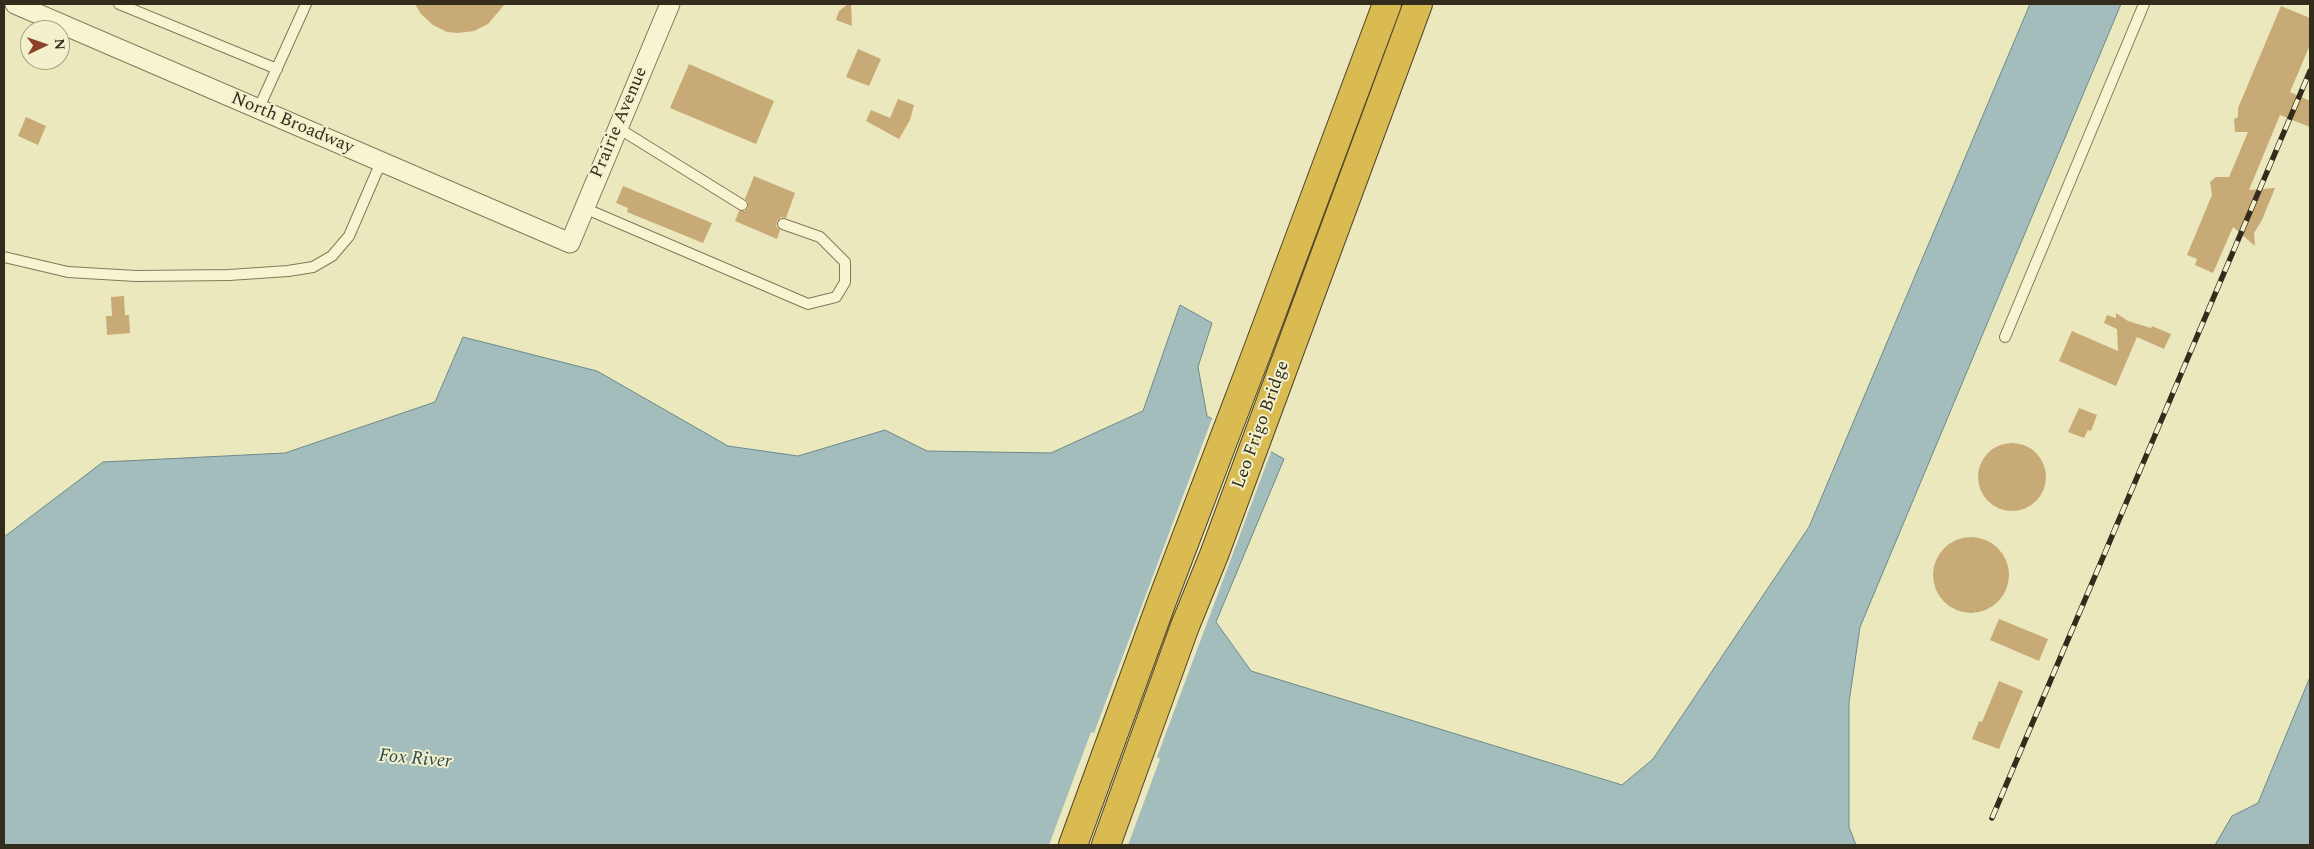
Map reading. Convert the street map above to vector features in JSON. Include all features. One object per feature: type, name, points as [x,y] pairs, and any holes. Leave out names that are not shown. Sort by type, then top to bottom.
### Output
[{"type":"highway","points":[[1073,845],[1162,601],[1258,352],[1386,4]]},
{"type":"highway","name":"Leo Frigo Bridge","points":[[1106,845],[1185,626],[1214,555],[1418,4]]},
{"type":"street","name":"Prairie Avenue","points":[[570,243],[670,4]]},
{"type":"street","name":"North Broadway","points":[[26,6],[258,110],[570,243]]},
{"type":"lane","points":[[119,4],[277,69]]},
{"type":"lane","points":[[258,110],[306,4]]},
{"type":"lane","points":[[2005,337],[2144,4]]},
{"type":"lane","points":[[618,128],[742,205]]},
{"type":"lane","points":[[4,257],[68,272],[136,276],[229,275],[288,271],[314,267],[332,256],[349,236],[381,162]]},
{"type":"lane","points":[[584,208],[808,304],[836,297],[845,282],[845,262],[820,237],[783,224]]},
{"type":"water","name":"Fox River","points":[[2030,4],[2121,4],[1860,627],[1849,702],[1849,827],[1856,845],[4,845],[4,537],[103,462],[285,453],[435,402],[463,337],[597,371],[728,446],[798,456],[885,430],[927,451],[1051,453],[1143,411],[1180,305],[1212,323],[1198,367],[1207,416],[1284,459],[1216,622],[1251,671],[1622,785],[1653,759],[1809,527]]},
{"type":"water","points":[[2310,677],[2310,845],[2215,845],[2232,816],[2258,803]]},
{"type":"pier","points":[[1213,416],[1272,449],[1157,757],[1160,759],[1128,845],[1049,845],[1091,732],[1094,733]]},
{"type":"building","points":[[415,4],[505,4],[488,24],[474,31],[458,33],[447,32],[433,25],[421,14]]},
{"type":"building","points":[[848,4],[851,4],[852,26],[836,20],[839,11]]},
{"type":"building","points":[[2281,6],[2310,18],[2310,45],[2290,92],[2310,101],[2310,127],[2280,115],[2249,190],[2275,188],[2262,220],[2254,233],[2255,246],[2233,227],[2213,273],[2195,265],[2197,259],[2187,255],[2212,195],[2210,182],[2216,177],[2229,177],[2248,132],[2235,132],[2234,119],[2238,117],[2238,108]]},
{"type":"building","points":[[858,49],[881,59],[869,86],[846,77]]},
{"type":"building","points":[[689,64],[774,101],[756,144],[670,108]]},
{"type":"building","points":[[898,99],[914,105],[910,120],[899,139],[866,121],[871,110],[890,118]]},
{"type":"building","points":[[26,117],[46,126],[38,145],[18,136]]},
{"type":"building","points":[[754,176],[795,193],[786,218],[781,217],[777,221],[776,226],[780,230],[777,239],[735,221],[739,211],[745,211],[748,208],[748,202],[745,199]]},
{"type":"building","points":[[623,186],[712,223],[703,243],[627,212],[628,208],[616,203]]},
{"type":"building","points":[[124,296],[125,315],[129,315],[130,333],[107,335],[106,316],[112,316],[111,297]]},
{"type":"building","points":[[2116,313],[2128,321],[2151,328],[2152,326],[2171,334],[2164,349],[2137,337],[2116,386],[2059,361],[2072,331],[2118,351],[2117,329],[2104,323],[2107,315],[2116,318]]},
{"type":"building","points":[[2079,408],[2097,415],[2091,431],[2088,430],[2084,438],[2068,432]]},
{"type":"building","points":[[2005,443],[2019,443],[2031,448],[2041,458],[2046,470],[2046,484],[2041,496],[2031,506],[2019,511],[2005,511],[1993,506],[1983,496],[1978,484],[1978,470],[1983,458],[1993,448]]},
{"type":"building","points":[[1979,537],[1992,543],[2003,554],[2009,567],[2007,590],[1992,607],[1979,613],[1963,613],[1950,607],[1935,590],[1933,567],[1939,554],[1956,539]]},
{"type":"building","points":[[1999,619],[2048,639],[2039,661],[1990,640]]},
{"type":"building","points":[[1999,681],[2023,691],[1999,749],[1972,739],[1979,721],[1982,722]]},
{"type":"railway","points":[[1992,818],[2310,71]]}]
